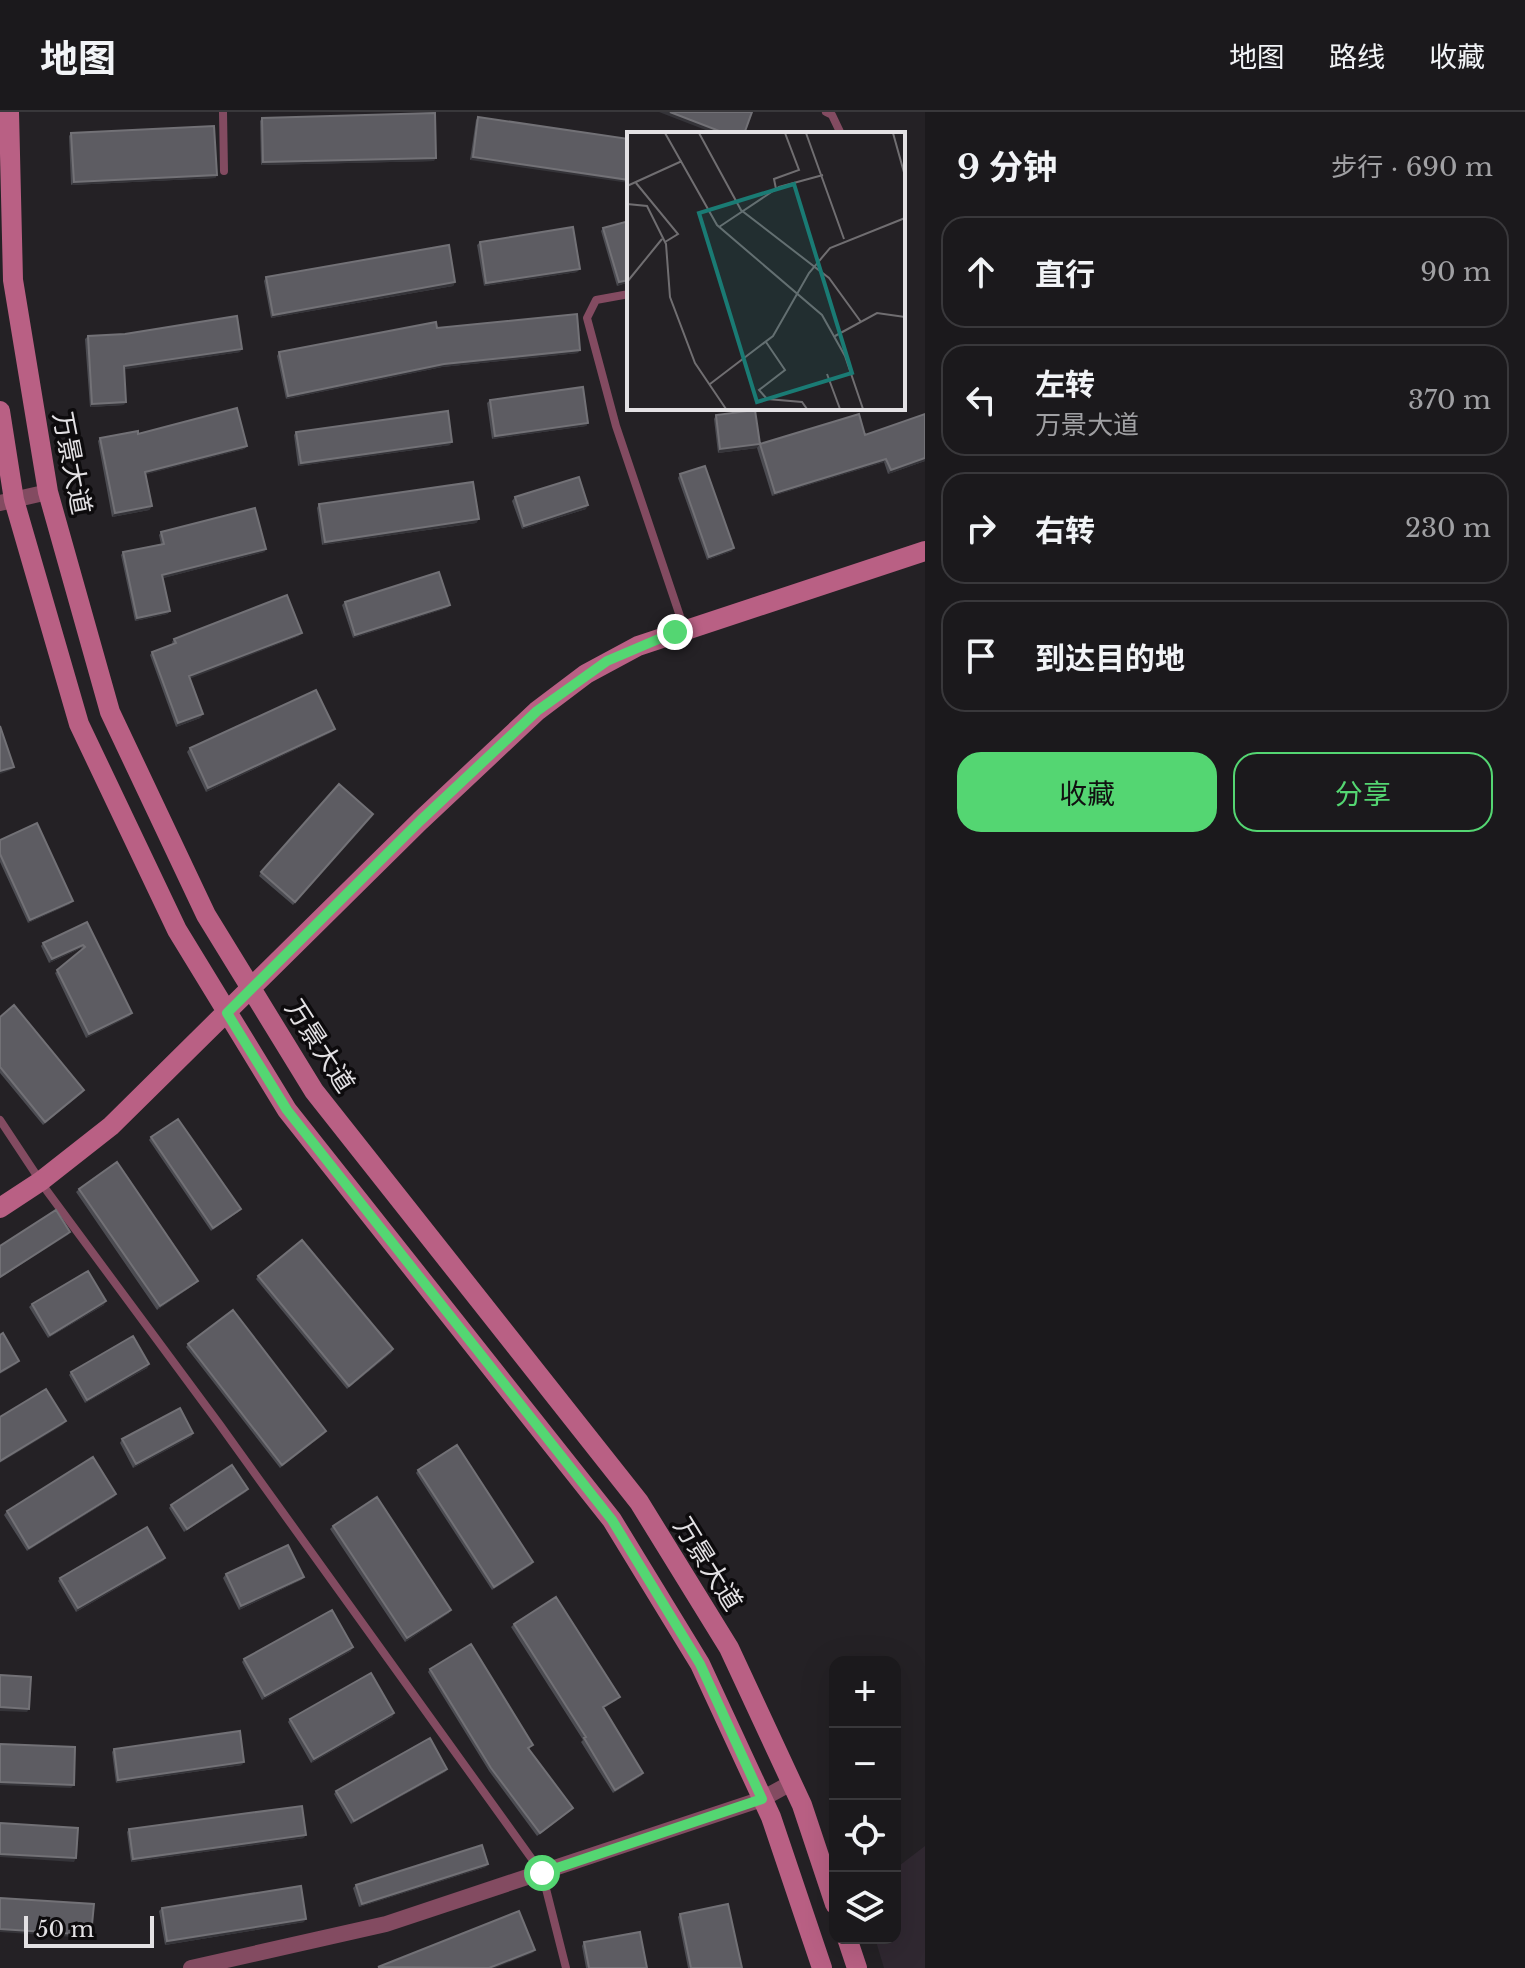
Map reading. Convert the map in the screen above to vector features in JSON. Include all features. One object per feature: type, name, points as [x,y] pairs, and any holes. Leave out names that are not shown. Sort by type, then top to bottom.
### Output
[{"type":"main road","name":"万景大道","points":[[9,112],[13,280],[48,492],[110,712],[206,915],[314,1091],[639,1502],[729,1648],[802,1805],[829,1886]]},
{"type":"main road","points":[[0,411],[7,501],[79,724],[177,930],[287,1110],[612,1520],[700,1664],[762,1799],[822,1968]]},
{"type":"main road","points":[[0,1208],[41,1181],[111,1126],[420,821],[537,711],[607,661],[684,629],[925,551]]},
{"type":"main road","points":[[849,1944],[857,1968]]},
{"type":"street","points":[[7,501],[48,492]]},
{"type":"street","points":[[191,1968],[386,1924],[762,1799],[791,1783]]},
{"type":"lane","points":[[223,112],[224,171]]},
{"type":"lane","points":[[826,112],[832,115],[840,132]]},
{"type":"lane","points":[[627,294],[596,300],[587,318],[616,426],[684,629]]},
{"type":"lane","points":[[0,1120],[542,1873],[566,1968]]},
{"type":"shaded area","points":[[925,1846],[925,1968],[884,1968],[877,1944],[901,1944],[901,1864]]},
{"type":"building","points":[[670,112],[752,112],[745,132],[722,132]]},
{"type":"building","points":[[435,113],[436,158],[263,162],[262,118]]},
{"type":"building","points":[[478,117],[627,139],[627,180],[473,157]]},
{"type":"building","points":[[214,126],[217,175],[74,182],[71,133]]},
{"type":"building","points":[[627,222],[627,280],[619,282],[603,228]]},
{"type":"building","points":[[573,227],[580,269],[486,283],[480,242]]},
{"type":"building","points":[[449,245],[455,282],[273,315],[266,277]]},
{"type":"building","points":[[577,314],[580,350],[444,364],[288,396],[279,352],[436,322],[437,328]]},
{"type":"building","points":[[237,316],[242,349],[124,366],[126,402],[92,404],[88,336],[125,334]]},
{"type":"building","points":[[583,387],[588,423],[495,436],[490,400]]},
{"type":"building","points":[[237,408],[247,446],[145,472],[152,506],[115,513],[100,438],[138,431],[138,434]]},
{"type":"building","points":[[755,410],[760,444],[720,449],[716,415]]},
{"type":"building","points":[[448,411],[452,442],[301,463],[296,432]]},
{"type":"building","points":[[859,414],[865,435],[925,414],[925,458],[891,470],[886,459],[775,493],[760,444]]},
{"type":"building","points":[[705,466],[734,548],[709,557],[680,474]]},
{"type":"building","points":[[579,477],[588,505],[524,526],[515,497]]},
{"type":"building","points":[[473,482],[479,519],[325,542],[319,504]]},
{"type":"building","points":[[255,508],[266,549],[162,575],[170,611],[137,618],[123,552],[164,544],[161,532]]},
{"type":"building","points":[[439,572],[450,605],[355,635],[345,602]]},
{"type":"building","points":[[287,595],[302,633],[189,676],[203,714],[178,723],[152,652],[176,643],[174,639]]},
{"type":"building","points":[[316,690],[335,729],[208,788],[190,748]]},
{"type":"building","points":[[0,726],[14,767],[0,771]]},
{"type":"building","points":[[339,784],[373,814],[295,902],[261,872]]},
{"type":"building","points":[[37,823],[73,901],[30,920],[0,854],[0,840]]},
{"type":"building","points":[[87,922],[132,1013],[89,1034],[57,970],[85,947],[83,945],[52,959],[43,943]]},
{"type":"building","points":[[14,1005],[84,1090],[45,1122],[0,1067],[0,1017]]},
{"type":"building","points":[[178,1119],[241,1209],[213,1228],[151,1137]]},
{"type":"building","points":[[117,1162],[198,1281],[160,1306],[79,1189]]},
{"type":"building","points":[[56,1210],[70,1232],[0,1277],[0,1246]]},
{"type":"building","points":[[302,1240],[393,1349],[349,1386],[258,1276]]},
{"type":"building","points":[[88,1271],[106,1301],[50,1335],[32,1304]]},
{"type":"building","points":[[233,1310],[326,1431],[282,1465],[188,1344]]},
{"type":"building","points":[[3,1333],[19,1361],[0,1372],[0,1335]]},
{"type":"building","points":[[133,1336],[149,1364],[87,1400],[71,1372]]},
{"type":"building","points":[[46,1389],[66,1421],[0,1461],[0,1417]]},
{"type":"building","points":[[180,1408],[193,1433],[136,1464],[122,1439]]},
{"type":"building","points":[[457,1445],[533,1562],[494,1587],[418,1470]]},
{"type":"building","points":[[93,1457],[116,1494],[29,1548],[7,1511]]},
{"type":"building","points":[[232,1465],[248,1489],[187,1529],[171,1505]]},
{"type":"building","points":[[377,1497],[451,1610],[407,1638],[333,1526]]},
{"type":"building","points":[[147,1527],[165,1558],[78,1608],[60,1578]]},
{"type":"building","points":[[288,1545],[304,1577],[241,1606],[226,1574]]},
{"type":"building","points":[[556,1597],[620,1697],[603,1707],[643,1773],[615,1790],[586,1737],[514,1624]]},
{"type":"building","points":[[332,1610],[353,1647],[265,1696],[244,1659]]},
{"type":"building","points":[[471,1644],[533,1745],[528,1748],[573,1808],[540,1833],[491,1768],[430,1669]]},
{"type":"building","points":[[371,1673],[394,1713],[314,1759],[290,1719]]},
{"type":"building","points":[[0,1675],[31,1677],[29,1709],[0,1707]]},
{"type":"building","points":[[240,1731],[244,1762],[118,1780],[114,1749]]},
{"type":"building","points":[[430,1738],[447,1769],[354,1821],[336,1791]]},
{"type":"building","points":[[0,1744],[75,1747],[74,1785],[0,1782]]},
{"type":"building","points":[[302,1806],[306,1835],[133,1859],[129,1829]]},
{"type":"building","points":[[0,1823],[78,1828],[76,1858],[0,1854]]},
{"type":"building","points":[[482,1845],[488,1864],[362,1904],[356,1885]]},
{"type":"building","points":[[301,1886],[306,1919],[167,1941],[162,1908]]},
{"type":"building","points":[[0,1898],[94,1904],[91,1935],[0,1929]]},
{"type":"building","points":[[728,1904],[742,1968],[691,1968],[680,1914]]},
{"type":"building","points":[[519,1911],[535,1950],[489,1968],[378,1967]]},
{"type":"building","points":[[640,1932],[647,1968],[589,1968],[584,1942]]},
{"type":"route","points":[[542,1873],[762,1799],[700,1664],[612,1520],[287,1110],[227,1013],[420,821],[537,711],[607,661],[675,632]]}]
